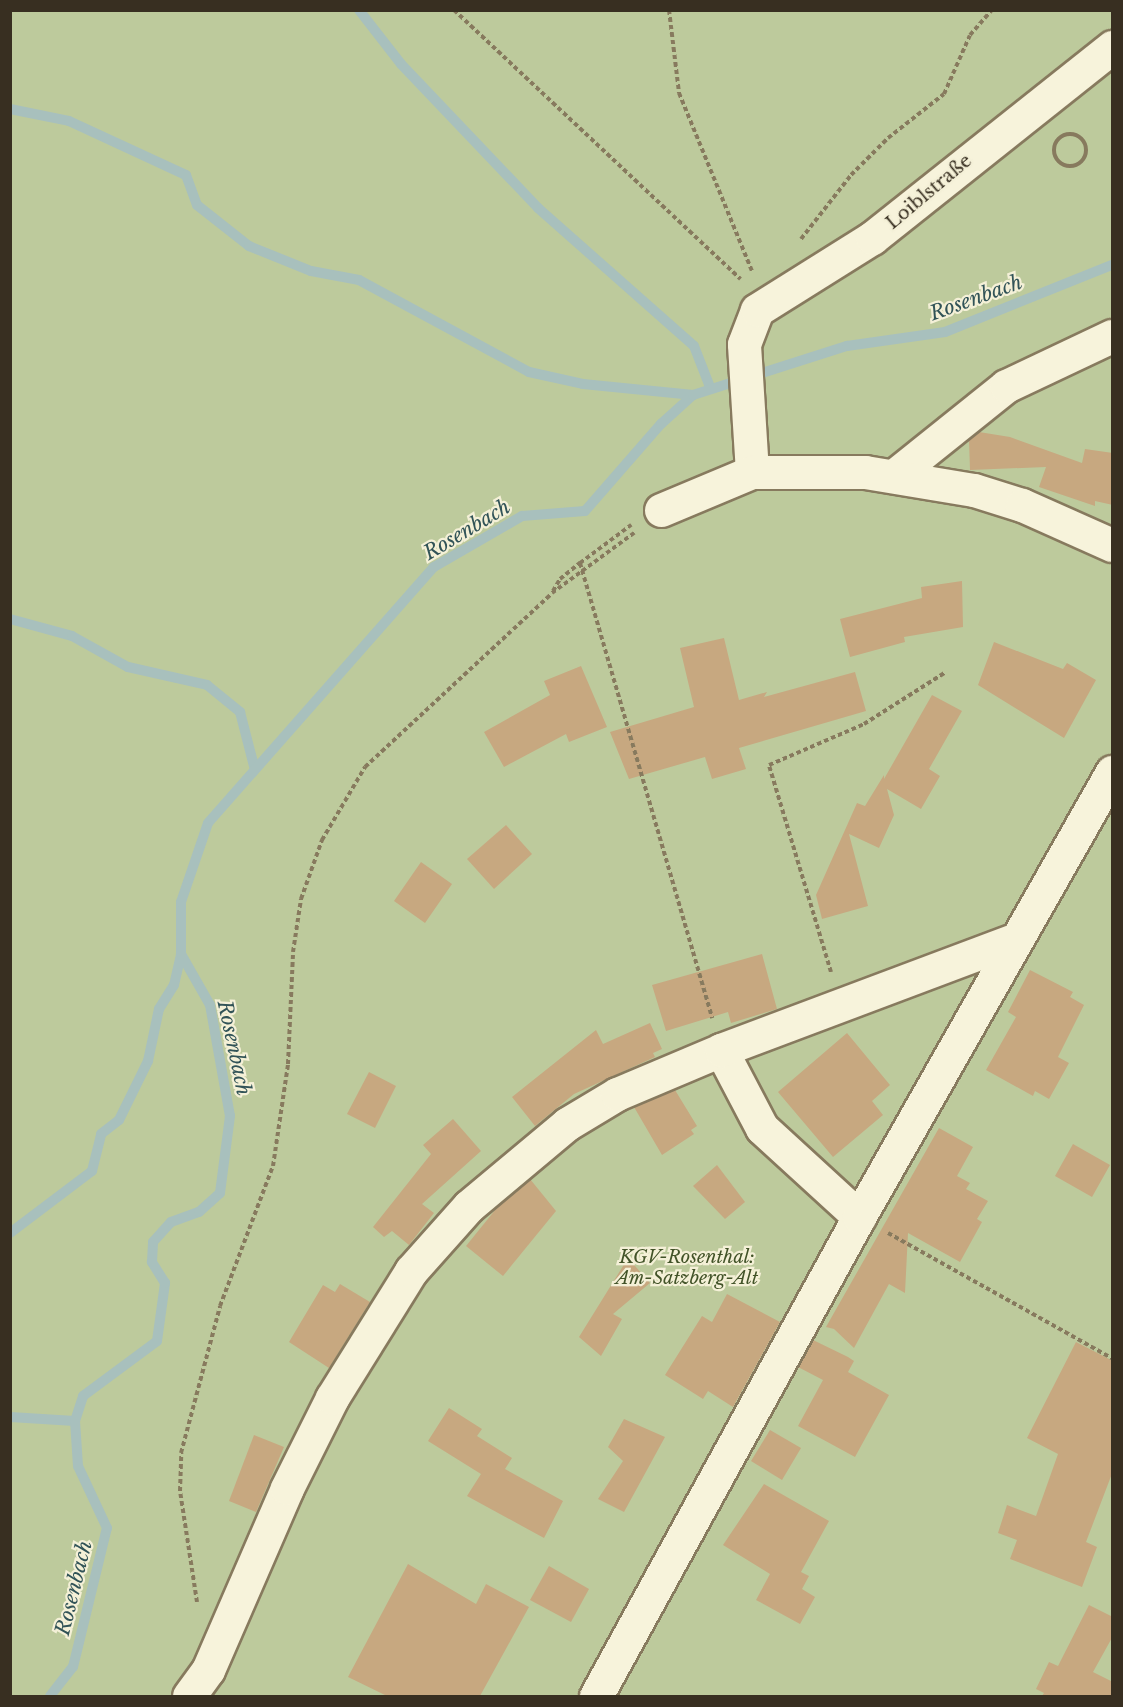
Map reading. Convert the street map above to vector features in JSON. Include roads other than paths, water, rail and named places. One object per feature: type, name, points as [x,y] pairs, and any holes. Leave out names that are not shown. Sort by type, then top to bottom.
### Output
[{"type":"street","name":"Loiblstraße","points":[[751,459],[746,332],[765,302],[858,249],[1113,47]]},
{"type":"street","points":[[894,475],[1006,386],[1113,336]]},
{"type":"street","points":[[649,515],[751,459],[939,482],[1022,505],[1113,544]]},
{"type":"street","points":[[596,1696],[859,1217],[1113,772]]},
{"type":"street","points":[[189,1696],[208,1670],[287,1488],[332,1398],[406,1279],[442,1233],[477,1199],[567,1124],[617,1094],[721,1050],[1016,939]]},
{"type":"street","points":[[721,1050],[762,1128],[859,1217]]},
{"type":"waterway","name":"Rosenbach","points":[[359,10],[401,64],[538,208],[694,346],[710,387]]},
{"type":"waterway","points":[[10,109],[69,121],[186,175],[197,205],[249,246],[311,271],[359,280],[529,372],[583,384],[693,395]]},
{"type":"waterway","name":"Rosenbach","points":[[50,1696],[73,1667],[107,1528],[78,1466],[75,1421],[83,1396],[157,1341],[165,1283],[152,1262],[153,1242],[171,1222],[199,1212],[220,1193],[230,1116],[210,1005],[181,954],[181,902],[208,823],[434,567],[522,516],[585,511],[661,424],[693,395],[847,346],[945,332],[1112,265]]},
{"type":"waterway","points":[[10,619],[72,636],[128,667],[207,685],[240,712],[254,766]]},
{"type":"waterway","points":[[10,1233],[92,1171],[101,1134],[119,1120],[148,1061],[159,1009],[174,985],[181,954]]},
{"type":"waterway","points":[[10,1417],[75,1421]]},
{"type":"park label","name":"KGV-Rosenthal: Am-Satzberg-Alt","points":[[687,1268]]}]
